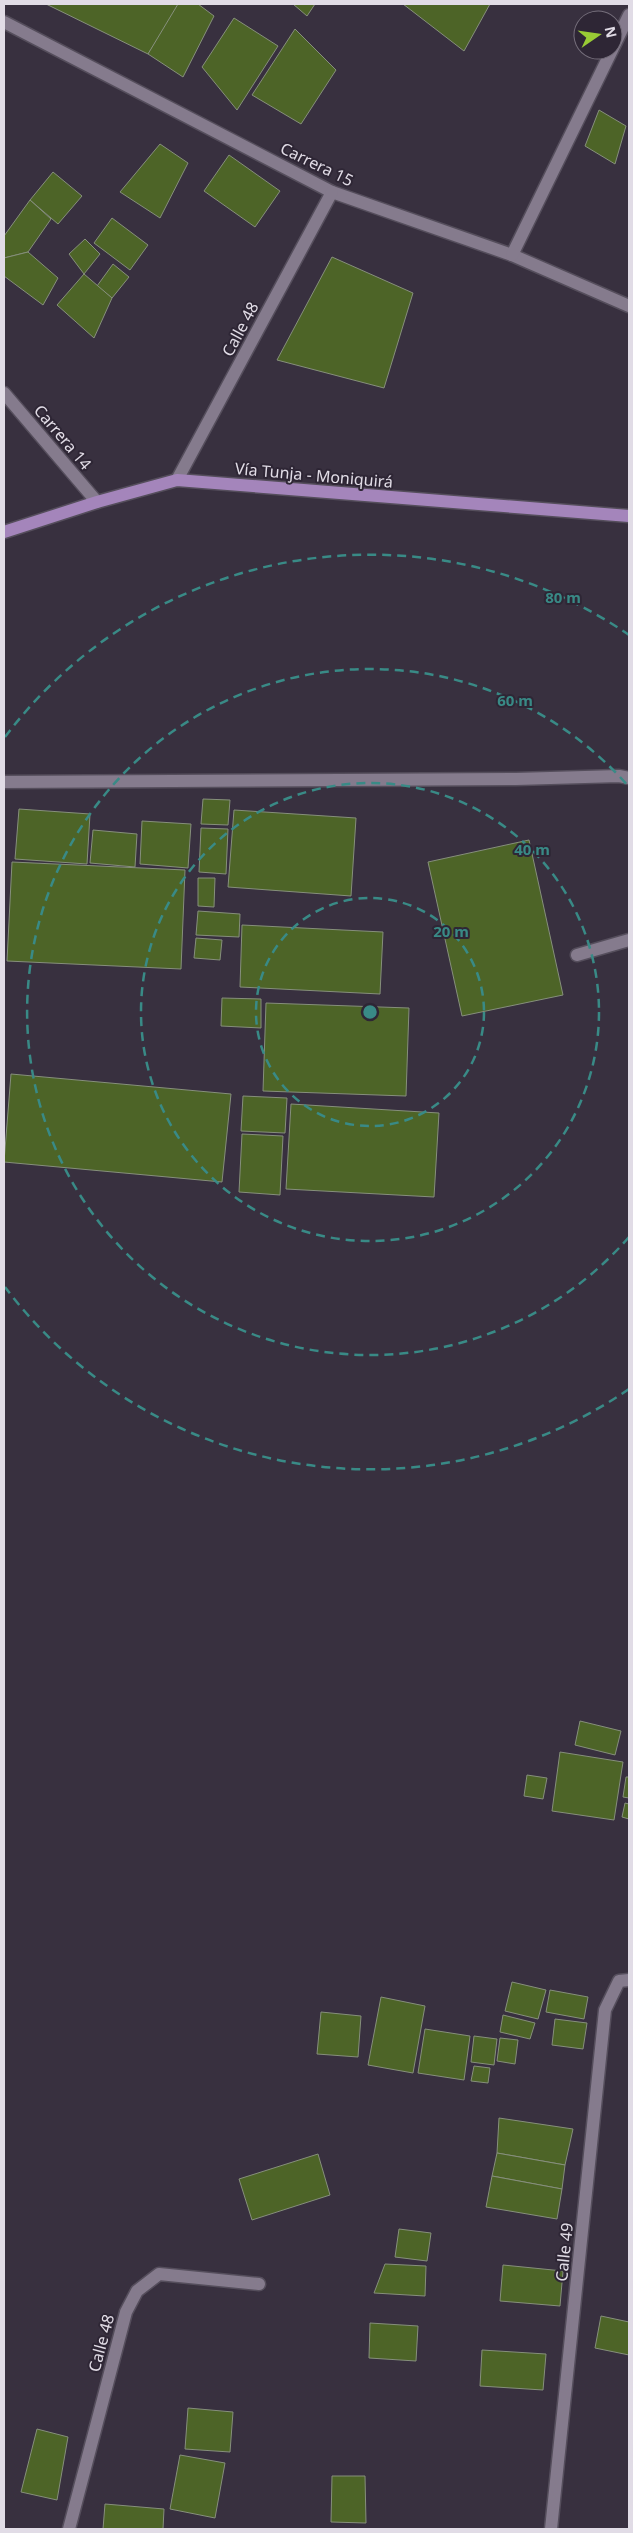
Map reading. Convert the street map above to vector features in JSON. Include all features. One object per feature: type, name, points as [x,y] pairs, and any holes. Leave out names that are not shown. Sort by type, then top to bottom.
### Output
[{"type":"main road","name":"Vía Tunja - Moniquirá","points":[[4,532],[97,502],[177,480],[629,516]]},
{"type":"street","points":[[623,28],[629,15]]},
{"type":"street","name":"Carrera 15","points":[[4,22],[332,192],[512,255],[629,306]]},
{"type":"street","points":[[512,255],[608,60]]},
{"type":"street","name":"Calle 48","points":[[177,480],[332,192]]},
{"type":"street","name":"Carrera 14","points":[[4,393],[97,502]]},
{"type":"street","points":[[4,782],[516,779],[619,776],[629,778]]},
{"type":"street","points":[[577,955],[629,940]]},
{"type":"street","name":"Calle 49","points":[[551,2529],[606,2010],[624,1980]]},
{"type":"street","name":"Calle 48","points":[[69,2529],[126,2312],[137,2291],[159,2274],[259,2284]]},
{"type":"building","points":[[46,4],[180,4],[148,54]]},
{"type":"building","points":[[178,4],[198,4],[214,16],[183,77],[148,54]]},
{"type":"building","points":[[293,4],[315,4],[307,16]]},
{"type":"building","points":[[403,4],[490,4],[464,51]]},
{"type":"building","points":[[234,18],[278,46],[237,110],[202,67]]},
{"type":"building","points":[[295,29],[336,70],[301,124],[252,95]]},
{"type":"building","points":[[599,110],[626,126],[615,164],[585,146]]},
{"type":"building","points":[[160,144],[188,163],[160,218],[120,192]]},
{"type":"building","points":[[229,155],[280,191],[255,227],[204,191]]},
{"type":"building","points":[[53,172],[82,196],[58,224],[30,200]]},
{"type":"building","points":[[30,200],[51,219],[28,252],[4,258],[4,236]]},
{"type":"building","points":[[112,218],[148,245],[130,270],[94,243]]},
{"type":"building","points":[[85,239],[100,254],[84,274],[69,254]]},
{"type":"building","points":[[28,252],[58,278],[43,305],[4,276],[4,258]]},
{"type":"building","points":[[332,257],[413,293],[384,388],[277,360]]},
{"type":"building","points":[[113,264],[129,277],[112,298],[97,286]]},
{"type":"building","points":[[84,274],[112,298],[94,338],[57,305]]},
{"type":"building","points":[[203,799],[230,800],[228,825],[201,824]]},
{"type":"building","points":[[19,809],[90,814],[87,864],[15,859]]},
{"type":"building","points":[[234,810],[356,818],[351,896],[228,887]]},
{"type":"building","points":[[142,821],[191,824],[188,868],[140,864]]},
{"type":"building","points":[[201,828],[228,829],[226,874],[199,872]]},
{"type":"building","points":[[93,830],[137,834],[135,867],[90,863]]},
{"type":"building","points":[[529,840],[563,995],[462,1016],[428,862]]},
{"type":"building","points":[[12,862],[185,870],[181,969],[7,961]]},
{"type":"building","points":[[198,878],[215,878],[214,907],[198,906]]},
{"type":"building","points":[[198,911],[240,914],[239,937],[196,935]]},
{"type":"building","points":[[242,925],[383,932],[380,994],[240,987]]},
{"type":"building","points":[[196,938],[222,940],[220,960],[194,958]]},
{"type":"building","points":[[222,998],[261,999],[261,1028],[221,1026]]},
{"type":"building","points":[[266,1003],[409,1008],[406,1096],[263,1091]]},
{"type":"building","points":[[11,1074],[231,1094],[222,1182],[4,1162]]},
{"type":"building","points":[[243,1096],[287,1098],[285,1133],[241,1131]]},
{"type":"building","points":[[291,1104],[439,1113],[434,1197],[286,1189]]},
{"type":"building","points":[[242,1134],[283,1136],[280,1195],[239,1192]]},
{"type":"building","points":[[580,1721],[621,1731],[615,1755],[575,1745]]},
{"type":"building","points":[[560,1752],[623,1762],[614,1820],[552,1811]]},
{"type":"building","points":[[527,1775],[547,1778],[543,1799],[524,1796]]},
{"type":"building","points":[[626,1777],[629,1777],[629,1798],[623,1797]]},
{"type":"building","points":[[625,1803],[629,1804],[629,1819],[622,1817]]},
{"type":"building","points":[[512,1982],[546,1990],[538,2019],[505,2011]]},
{"type":"building","points":[[550,1990],[588,1997],[584,2019],[546,2012]]},
{"type":"building","points":[[381,1997],[425,2006],[413,2073],[368,2065]]},
{"type":"building","points":[[321,2012],[361,2016],[358,2057],[317,2054]]},
{"type":"building","points":[[503,2015],[535,2023],[530,2039],[500,2032]]},
{"type":"building","points":[[555,2019],[587,2023],[583,2049],[552,2045]]},
{"type":"building","points":[[425,2029],[470,2036],[464,2080],[418,2073]]},
{"type":"building","points":[[474,2036],[497,2039],[494,2065],[471,2062]]},
{"type":"building","points":[[500,2038],[518,2040],[515,2064],[497,2061]]},
{"type":"building","points":[[474,2066],[490,2068],[488,2083],[471,2081]]},
{"type":"building","points":[[499,2118],[573,2129],[565,2165],[497,2153]]},
{"type":"building","points":[[497,2153],[565,2165],[562,2189],[492,2176]]},
{"type":"building","points":[[318,2154],[330,2195],[252,2220],[239,2179]]},
{"type":"building","points":[[492,2176],[562,2189],[557,2219],[486,2207]]},
{"type":"building","points":[[399,2229],[431,2233],[427,2261],[395,2257]]},
{"type":"building","points":[[385,2264],[426,2266],[425,2296],[374,2293]]},
{"type":"building","points":[[503,2265],[563,2271],[560,2306],[500,2301]]},
{"type":"building","points":[[601,2316],[629,2322],[629,2355],[595,2348]]},
{"type":"building","points":[[370,2323],[418,2326],[416,2361],[369,2358]]},
{"type":"building","points":[[482,2350],[546,2354],[543,2390],[480,2386]]},
{"type":"building","points":[[188,2408],[233,2412],[230,2452],[185,2449]]},
{"type":"building","points":[[37,2429],[68,2437],[57,2500],[21,2492]]},
{"type":"building","points":[[180,2455],[225,2463],[215,2518],[170,2509]]},
{"type":"building","points":[[332,2476],[365,2476],[366,2523],[331,2522]]},
{"type":"building","points":[[105,2504],[164,2509],[163,2529],[103,2529]]}]
